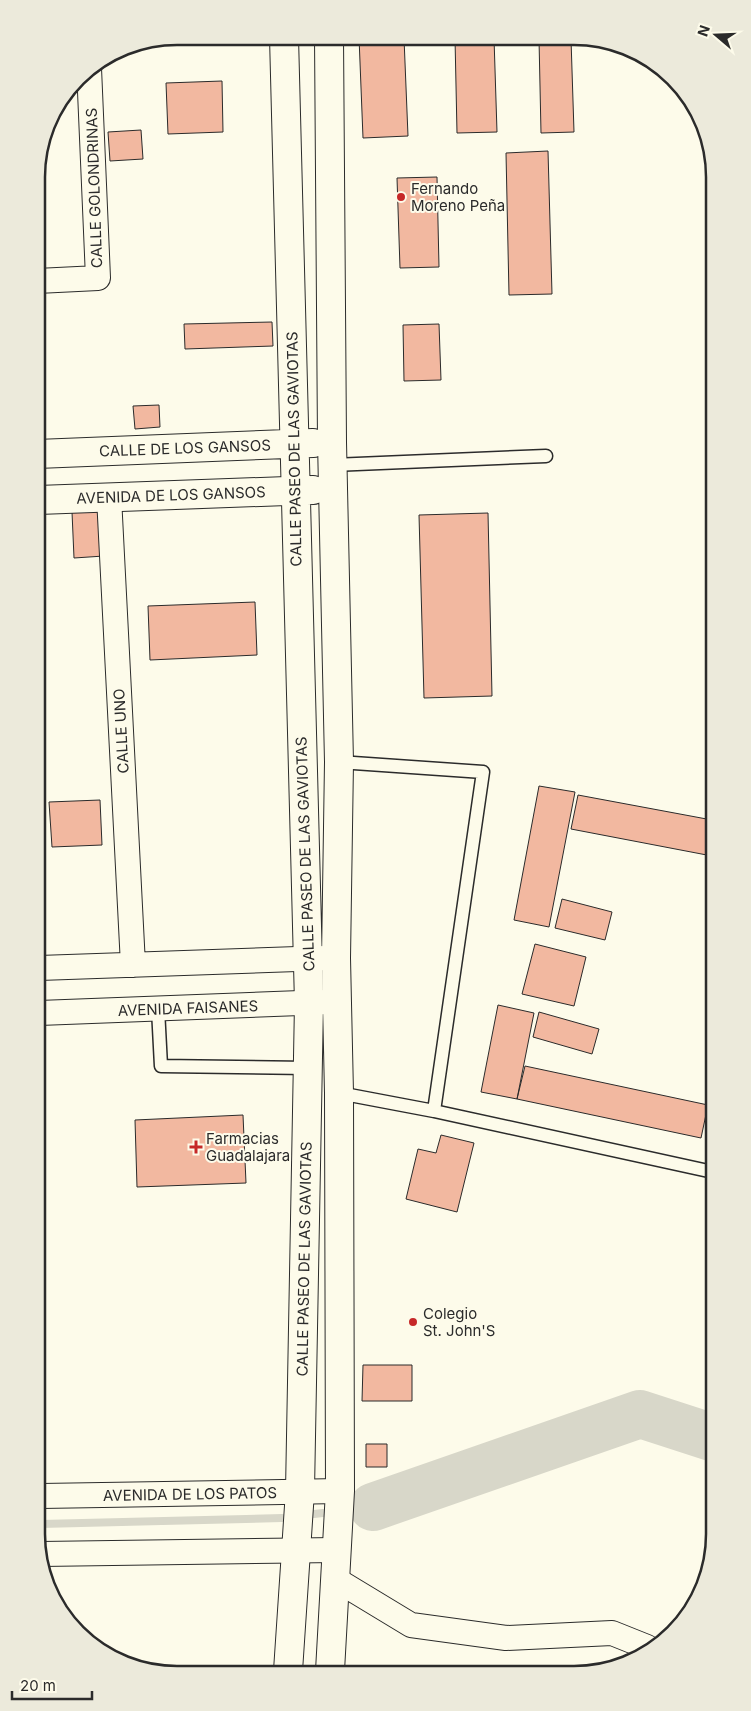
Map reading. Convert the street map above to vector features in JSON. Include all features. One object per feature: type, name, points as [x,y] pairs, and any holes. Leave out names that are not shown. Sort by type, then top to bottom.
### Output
[{"type":"main road","name":"CALLE PASEO DE LAS GAVIOTAS","points":[[284,45],[294,490],[309,959],[300,1492],[288,1666]]},
{"type":"main road","name":"CALLE PASEO DE LAS GAVIOTAS","points":[[329,45],[333,465],[339,762],[336,958],[339,1093],[340,1491],[330,1666]]},
{"type":"main road","name":"CALLE DE LOS GANSOS","points":[[45,454],[294,443],[333,465]]},
{"type":"main road","name":"AVENIDA DE LOS GANSOS","points":[[45,500],[294,490],[333,465]]},
{"type":"street","name":"CALLE GOLONDRINAS","points":[[45,281],[98,278],[89,79]]},
{"type":"street","name":"CALLE UNO","points":[[109,497],[133,965]]},
{"type":"street","points":[[45,968],[336,958]]},
{"type":"street","name":"AVENIDA FAISANES","points":[[45,1013],[337,1002]]},
{"type":"street","name":"AVENIDA DE LOS PATOS","points":[[45,1496],[340,1491]]},
{"type":"street","points":[[47,1554],[337,1550]]},
{"type":"street","points":[[335,1579],[411,1625],[506,1638],[612,1633],[644,1646]]},
{"type":"lane","points":[[333,465],[546,456]]},
{"type":"lane","points":[[339,762],[483,772],[434,1111]]},
{"type":"lane","points":[[158,1009],[161,1066],[308,1068]]},
{"type":"lane","points":[[339,1093],[434,1111],[706,1170]]},
{"type":"building","points":[[359,45],[404,45],[408,136],[363,138]]},
{"type":"building","points":[[455,45],[494,45],[497,132],[457,133]]},
{"type":"building","points":[[539,45],[571,45],[574,132],[541,133]]},
{"type":"building","points":[[222,81],[223,132],[168,134],[166,83]]},
{"type":"building","points":[[141,130],[143,159],[110,161],[108,132]]},
{"type":"building","points":[[548,151],[552,294],[509,295],[506,153]]},
{"type":"building","points":[[437,177],[439,267],[400,268],[397,178]]},
{"type":"building","points":[[272,322],[273,346],[185,349],[184,324]]},
{"type":"building","points":[[439,324],[441,380],[404,381],[403,325]]},
{"type":"building","points":[[159,405],[160,427],[135,429],[133,406]]},
{"type":"building","points":[[102,511],[104,556],[74,558],[72,512]]},
{"type":"building","points":[[488,513],[492,696],[424,698],[419,515]]},
{"type":"building","points":[[255,602],[257,655],[150,660],[148,606]]},
{"type":"building","points":[[539,786],[575,792],[549,927],[514,920]]},
{"type":"building","points":[[578,795],[706,819],[706,855],[571,829]]},
{"type":"building","points":[[100,800],[102,845],[52,847],[49,802]]},
{"type":"building","points":[[562,899],[612,912],[605,940],[555,928]]},
{"type":"building","points":[[535,944],[586,957],[574,1006],[522,994]]},
{"type":"building","points":[[498,1005],[534,1013],[517,1099],[481,1092]]},
{"type":"building","points":[[539,1012],[599,1029],[592,1054],[533,1037]]},
{"type":"building","points":[[525,1066],[706,1105],[706,1114],[701,1138],[517,1099]]},
{"type":"building","points":[[243,1115],[246,1183],[137,1187],[135,1120]]},
{"type":"building","points":[[441,1135],[474,1143],[457,1212],[406,1199],[418,1149],[436,1153]]},
{"type":"building","points":[[363,1365],[412,1365],[412,1401],[362,1401]]},
{"type":"building","points":[[366,1444],[387,1444],[387,1467],[366,1467]]},
{"type":"waterway","points":[[373,1507],[640,1414],[706,1435]]},
{"type":"waterway","points":[[355,1509],[373,1507]]},
{"type":"waterway","points":[[314,1514],[323,1513]]},
{"type":"waterway","points":[[45,1524],[282,1518]]},
{"type":"place","name":"Fernando Moreno Peña","points":[[401,197]]},
{"type":"place","name":"Farmacias Guadalajara","points":[[196,1147]]},
{"type":"place","name":"Colegio St. John'S","points":[[413,1322]]}]
